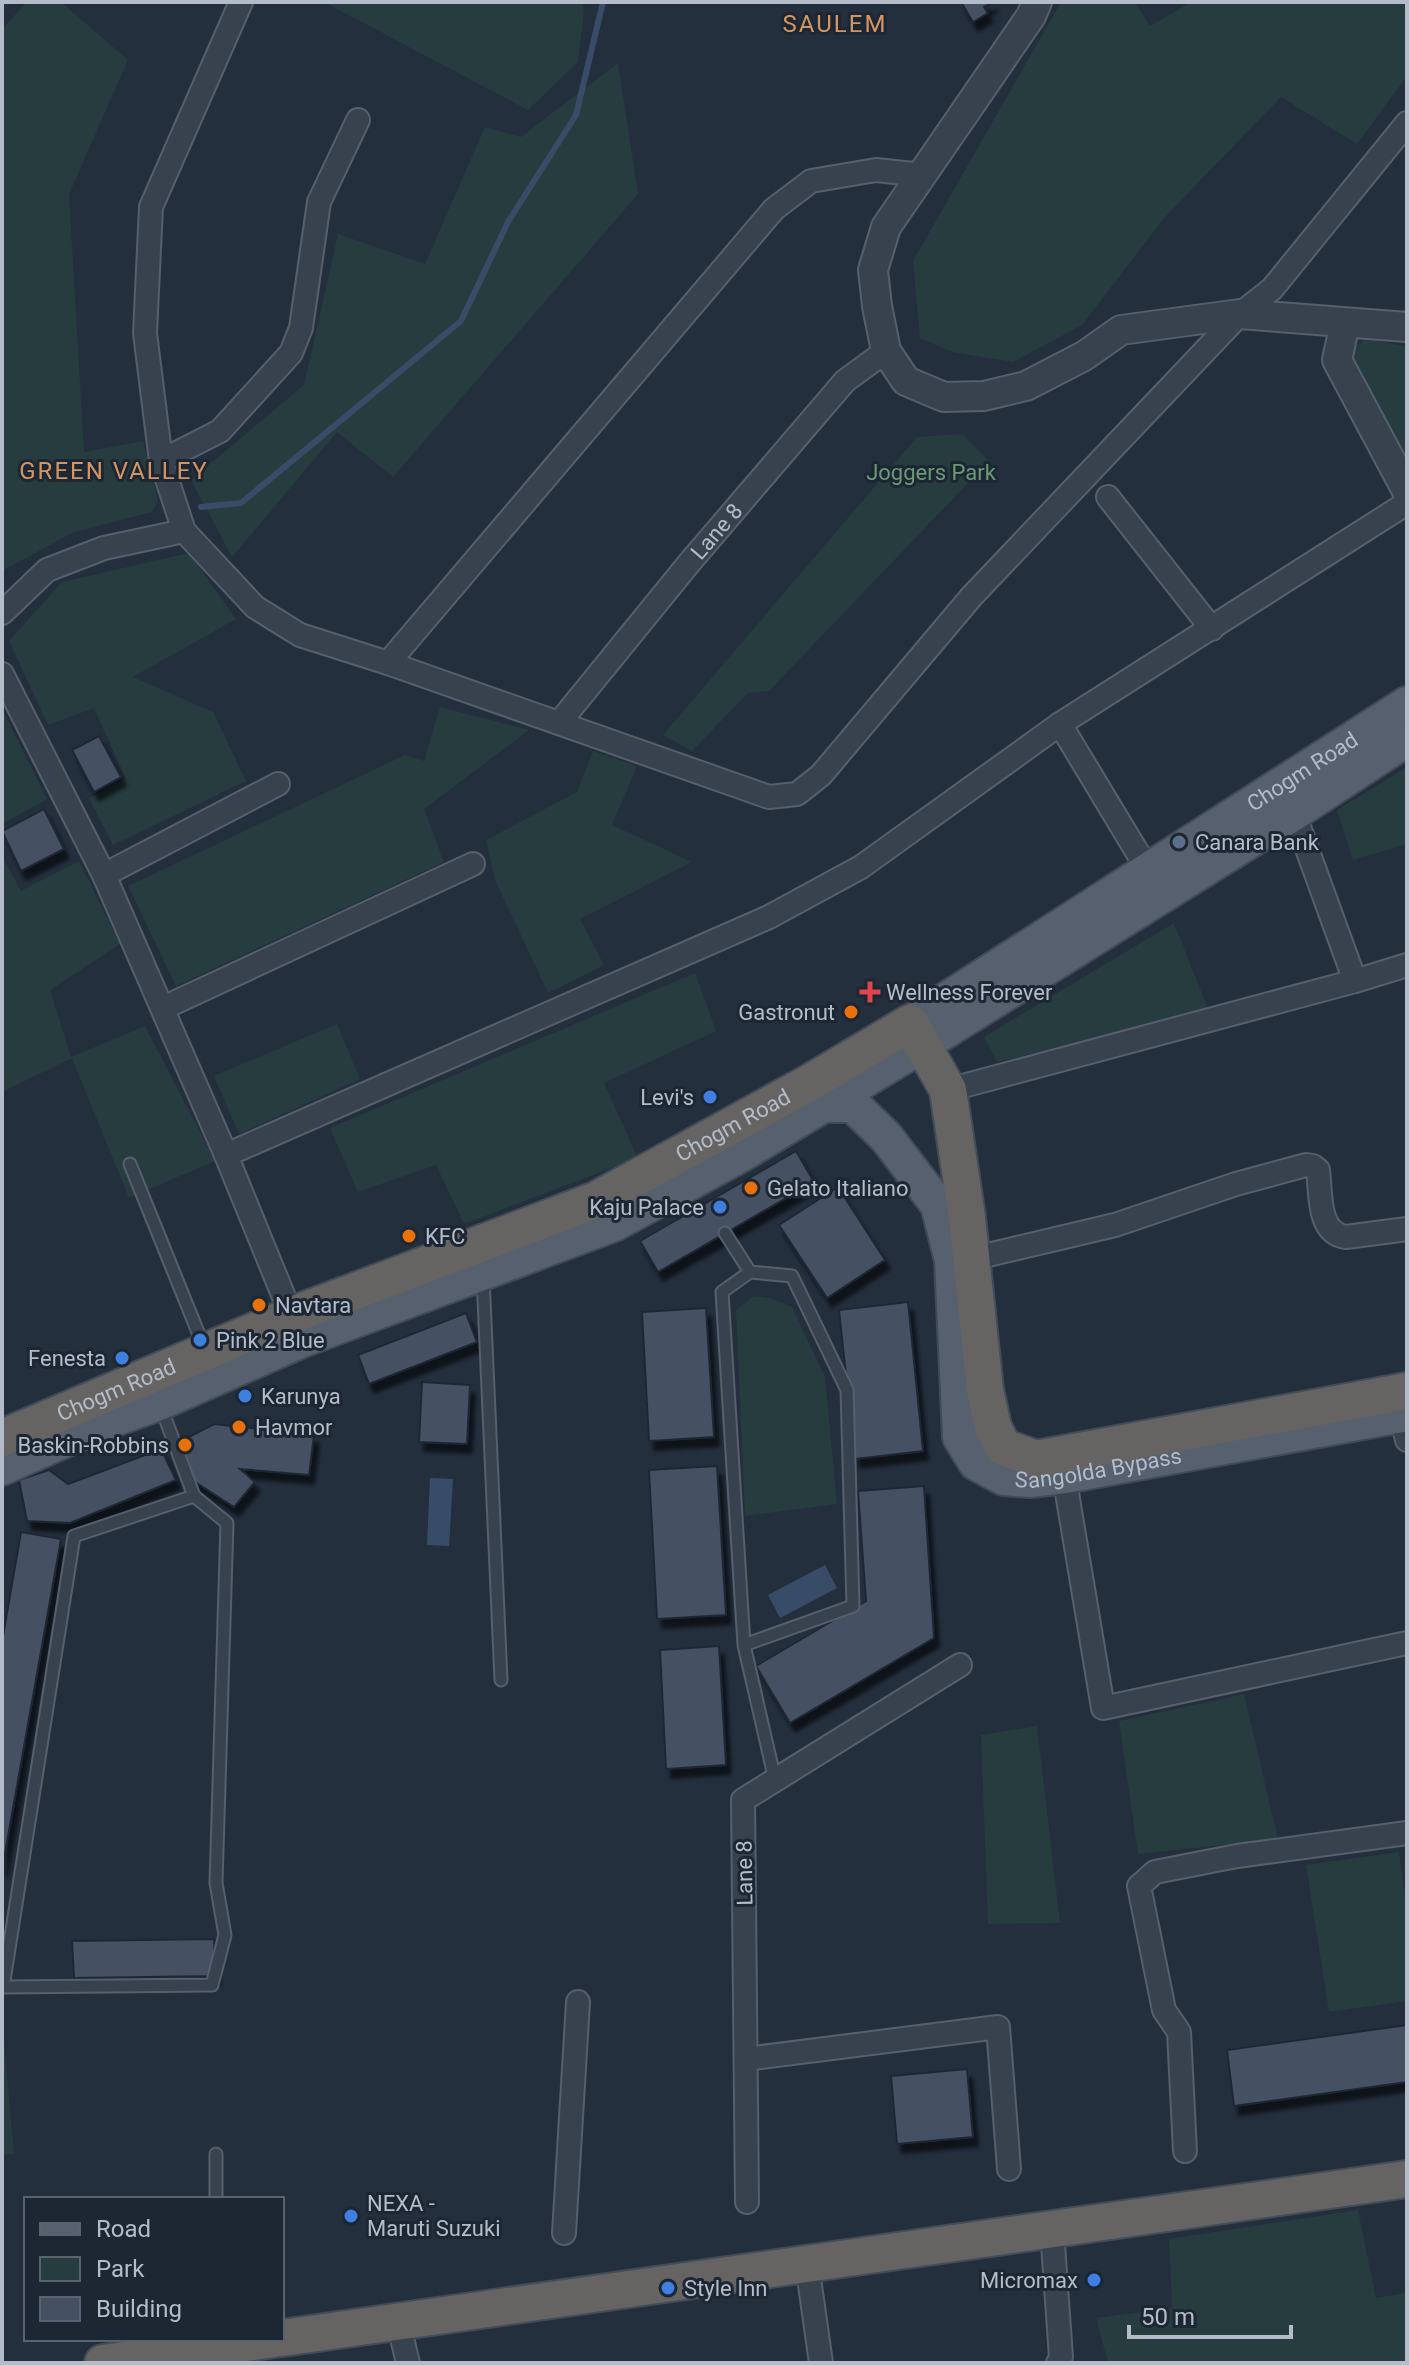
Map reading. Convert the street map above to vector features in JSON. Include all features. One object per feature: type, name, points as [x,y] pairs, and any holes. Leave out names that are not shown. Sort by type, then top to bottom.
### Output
[{"type":"highway","name":"Sangolda Bypass","points":[[916,1034],[948,1090],[985,1390],[993,1427],[1003,1447],[1063,1465],[1404,1411]]},
{"type":"highway","name":"Chogm Road","points":[[3,1457],[206,1352],[297,1328],[596,1200],[811,1082],[916,1034]]},
{"type":"highway","points":[[284,2338],[1407,2179]]},
{"type":"highway","points":[[103,2363],[260,2341]]},
{"type":"main road","name":"Chogm Road","points":[[3,1457],[159,1403],[297,1328],[483,1273],[614,1224],[699,1186],[822,1105],[916,1034],[1148,870],[1407,704]]},
{"type":"main road","name":"Chogm Road","points":[[916,1034],[1294,813],[1407,739]]},
{"type":"main road","name":"Sangolda Bypass","points":[[822,1105],[853,1105],[886,1137],[938,1205],[952,1260],[960,1437],[976,1463],[1004,1478],[1030,1480],[1063,1465]]},
{"type":"street","points":[[241,2],[151,207],[145,333],[161,461],[184,531],[255,607],[300,635],[769,797],[797,794],[821,775],[972,596],[1240,314],[1272,289],[1407,123]]},
{"type":"street","points":[[1037,2],[1031,16],[886,227],[873,270],[877,306],[886,351],[906,381],[944,397],[984,396],[1026,386],[1084,356],[1121,330],[1240,314],[1407,327]]},
{"type":"street","points":[[161,461],[220,431],[291,353],[301,328],[319,202],[358,120]]},
{"type":"street","points":[[388,663],[774,209],[811,181],[876,170],[923,175]]},
{"type":"street","points":[[1345,323],[1337,360],[1407,491]]},
{"type":"street","name":"Lane 8","points":[[559,723],[690,562],[845,381],[886,351]]},
{"type":"street","points":[[1108,497],[1212,629]]},
{"type":"street","points":[[226,1155],[769,917],[861,867],[1060,724],[1407,503]]},
{"type":"street","points":[[2,613],[47,570],[104,548],[184,531]]},
{"type":"street","points":[[2,674],[104,875],[226,1155],[297,1328]]},
{"type":"street","points":[[1060,724],[1148,870]]},
{"type":"street","points":[[104,875],[278,784]]},
{"type":"street","points":[[1294,813],[1355,981]]},
{"type":"street","points":[[163,1008],[473,864]]},
{"type":"street","points":[[948,1090],[1407,965]]},
{"type":"street","points":[[971,1259],[1115,1225],[1236,1184],[1306,1165],[1318,1170],[1325,1220],[1336,1236],[1407,1229]]},
{"type":"street","points":[[1063,1465],[1103,1708],[1407,1643]]},
{"type":"street","name":"Lane 8","points":[[747,2202],[743,1800],[960,1665]]},
{"type":"street","points":[[1185,2151],[1179,2032],[1164,2010],[1139,1886],[1155,1872],[1237,1856],[1407,1833]]},
{"type":"street","points":[[564,2233],[578,2002]]},
{"type":"street","points":[[746,2059],[998,2027],[1009,2169]]},
{"type":"street","points":[[1052,2230],[1061,2357],[1058,2363]]},
{"type":"street","points":[[807,2264],[821,2363]]},
{"type":"street","points":[[398,2322],[408,2363]]},
{"type":"lane","points":[[130,1164],[206,1352]]},
{"type":"lane","points":[[725,1233],[750,1272]]},
{"type":"lane","points":[[744,1645],[853,1606],[847,1390],[792,1276],[750,1272],[722,1292],[744,1645],[775,1780]]},
{"type":"lane","points":[[483,1273],[501,1680]]},
{"type":"lane","points":[[159,1403],[194,1496],[227,1523],[216,1883],[225,1935],[212,1985],[3,1987],[74,1536],[194,1496]]},
{"type":"lane","points":[[216,2154],[216,2197]]},
{"type":"green space","points":[[27,2],[61,2],[128,60],[69,194],[84,452],[143,441],[158,500],[152,512],[74,532],[2,571],[2,29]]},
{"type":"green space","points":[[324,2],[581,2],[584,10],[578,62],[528,110]]},
{"type":"green space","points":[[1061,2],[1135,2],[1150,26],[1191,2],[1407,2],[1407,76],[1357,144],[1281,97],[1164,218],[1082,325],[1013,362],[952,352],[920,338],[913,261]]},
{"type":"green space","points":[[618,63],[638,194],[393,477],[337,432],[232,557],[191,480],[304,385],[338,234],[425,264],[485,127],[521,137]]},
{"type":"green space","points":[[1366,338],[1407,347],[1407,463],[1347,355]]},
{"type":"green space","name":"Joggers Park","points":[[962,434],[989,461],[769,691],[748,693],[692,751],[663,735],[917,437]]},
{"type":"green space","points":[[189,553],[236,619],[133,677],[213,712],[246,781],[113,845],[89,798],[126,779],[94,708],[48,725],[9,641],[62,582]]},
{"type":"green space","points":[[440,707],[529,730],[424,809],[444,862],[176,986],[128,886],[405,755],[424,761]]},
{"type":"green space","points":[[2,709],[47,799],[2,824]]},
{"type":"green space","points":[[593,751],[637,766],[612,825],[692,862],[580,919],[604,965],[548,993],[495,880],[486,840],[577,792]]},
{"type":"green space","points":[[1407,767],[1407,844],[1353,860],[1337,810]]},
{"type":"green space","points":[[2,856],[21,891],[79,861],[120,944],[50,990],[71,1057],[145,1026],[215,1161],[129,1198],[72,1058],[2,1092]]},
{"type":"green space","points":[[1174,923],[1209,1011],[997,1062],[984,1037]]},
{"type":"green space","points":[[695,973],[716,1031],[604,1083],[638,1158],[464,1224],[436,1165],[358,1192],[330,1128]]},
{"type":"green space","points":[[337,1024],[360,1079],[239,1134],[214,1076]]},
{"type":"green space","points":[[754,1296],[770,1298],[792,1307],[825,1377],[837,1504],[745,1516],[736,1310]]},
{"type":"green space","points":[[1244,1694],[1278,1839],[1138,1854],[1119,1721]]},
{"type":"green space","points":[[1037,1726],[1060,1923],[988,1924],[981,1735]]},
{"type":"green space","points":[[1399,1852],[1407,1911],[1407,2001],[1329,2012],[1306,1865]]},
{"type":"green space","points":[[2,2016],[14,2154],[2,2155]]},
{"type":"green space","points":[[1358,2210],[1376,2298],[1407,2293],[1407,2363],[1108,2363],[1096,2318],[1172,2308],[1169,2239]]},
{"type":"water","points":[[430,1478],[453,1479],[449,1546],[427,1545]]},
{"type":"water","points":[[825,1565],[837,1588],[780,1618],[768,1595]]},
{"type":"building","points":[[961,2],[994,2],[984,7],[988,13],[973,22]]},
{"type":"building","points":[[99,736],[121,777],[94,792],[72,750]]},
{"type":"building","points":[[44,809],[64,849],[21,871],[2,831]]},
{"type":"building","points":[[796,1151],[814,1182],[658,1272],[640,1241]]},
{"type":"building","points":[[838,1187],[885,1260],[827,1298],[779,1225]]},
{"type":"building","points":[[908,1302],[923,1451],[855,1459],[839,1310]]},
{"type":"building","points":[[706,1308],[714,1437],[649,1441],[642,1312]]},
{"type":"building","points":[[466,1313],[477,1342],[369,1384],[358,1355]]},
{"type":"building","points":[[422,1382],[470,1385],[467,1444],[419,1442]]},
{"type":"building","points":[[214,1424],[314,1435],[309,1475],[240,1469],[255,1482],[234,1507],[189,1478],[179,1442]]},
{"type":"building","points":[[161,1449],[176,1480],[70,1523],[27,1521],[19,1480],[49,1470],[68,1484]]},
{"type":"building","points":[[717,1466],[726,1615],[657,1619],[649,1470]]},
{"type":"building","points":[[924,1486],[934,1638],[790,1723],[756,1666],[866,1601],[858,1491]]},
{"type":"building","points":[[21,1532],[61,1539],[2,1870],[2,1642]]},
{"type":"building","points":[[719,1646],[726,1765],[666,1769],[660,1650]]},
{"type":"building","points":[[214,1939],[215,1976],[74,1978],[72,1941]]},
{"type":"building","points":[[1407,2025],[1407,2082],[1234,2106],[1227,2050]]},
{"type":"building","points":[[967,2069],[973,2137],[897,2144],[891,2076]]},
{"type":"waterway","points":[[201,507],[241,503],[461,321],[508,222],[576,115],[603,2]]},
{"type":"place","name":"Canara Bank","points":[[1179,842]]},
{"type":"place","name":"Wellness Forever","points":[[870,992]]},
{"type":"place","name":"Gastronut","points":[[851,1012]]},
{"type":"place","name":"Levi's","points":[[710,1097]]},
{"type":"place","name":"Gelato Italiano","points":[[751,1188]]},
{"type":"place","name":"Kaju Palace","points":[[720,1207]]},
{"type":"place","name":"KFC","points":[[409,1236]]},
{"type":"place","name":"Navtara","points":[[259,1305]]},
{"type":"place","name":"Pink 2 Blue","points":[[200,1340]]},
{"type":"place","name":"Fenesta","points":[[122,1358]]},
{"type":"place","name":"Karunya","points":[[245,1396]]},
{"type":"place","name":"Havmor","points":[[239,1427]]},
{"type":"place","name":"Baskin-Robbins","points":[[185,1445]]},
{"type":"place","name":"NEXA - Maruti Suzuki","points":[[351,2216]]},
{"type":"place","name":"Micromax","points":[[1094,2280]]},
{"type":"place","name":"Style Inn","points":[[668,2288]]},
{"type":"district","name":"SAULEM","points":[[835,24]]},
{"type":"district","name":"GREEN VALLEY","points":[[114,471]]}]
